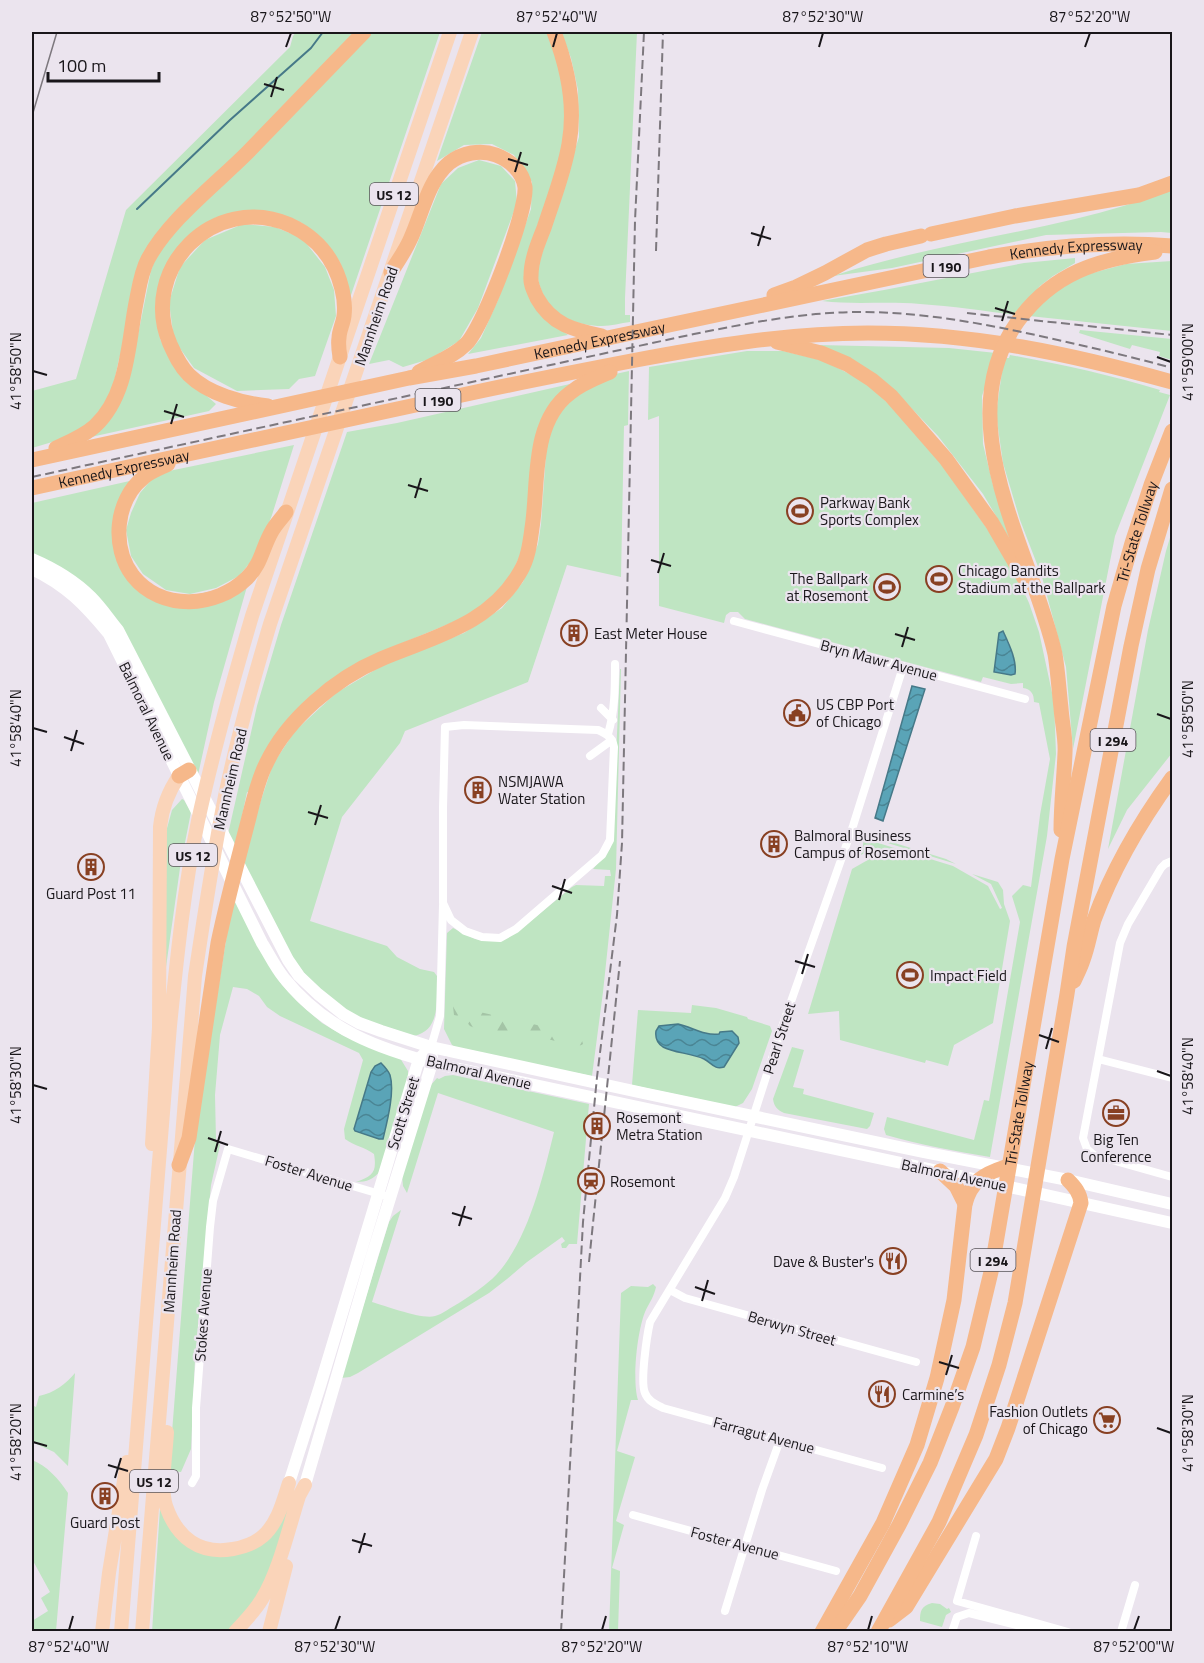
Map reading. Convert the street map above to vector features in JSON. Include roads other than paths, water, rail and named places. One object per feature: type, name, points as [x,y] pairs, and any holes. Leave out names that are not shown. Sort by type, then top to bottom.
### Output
[{"type":"highway","points":[[32,460],[94,427],[107,412],[118,392],[125,367],[141,279],[147,261],[159,242],[363,32]]},
{"type":"highway","points":[[554,32],[568,74],[572,127],[564,166],[536,251],[530,278],[540,303],[562,325],[608,337]]},
{"type":"highway","points":[[391,272],[410,242],[438,175],[450,163],[465,154],[477,151],[502,156],[512,164],[524,184],[523,207],[483,317],[475,333],[456,353],[409,378]]},
{"type":"highway","points":[[723,314],[796,287],[867,250],[886,244],[1015,216],[1138,195],[1173,183]]},
{"type":"highway","points":[[286,405],[269,406],[220,394],[188,374],[176,358],[165,333],[162,312],[163,293],[171,269],[186,247],[207,229],[248,216],[269,218],[304,232],[327,254],[343,292],[345,315],[339,338],[340,357]]},
{"type":"highway","name":"Kennedy Expressway","points":[[32,460],[409,378],[476,366],[1019,252],[1093,244],[1140,244],[1173,248]]},
{"type":"highway","points":[[1062,859],[1061,802],[1066,751],[1055,655],[1007,506],[994,457],[988,411],[996,366],[1015,326],[1043,292],[1056,282],[1103,262],[1173,248]]},
{"type":"highway","name":"Kennedy Expressway","points":[[32,488],[537,379],[695,349],[815,334],[871,333],[963,338],[1071,356],[1167,381]]},
{"type":"highway","points":[[762,339],[821,353],[847,364],[891,396],[946,459],[992,523],[1040,606]]},
{"type":"highway","points":[[179,1166],[189,1138],[224,915],[255,793],[266,764],[278,743],[291,726],[319,698],[355,672],[379,659],[446,634],[486,611],[499,599],[522,570],[526,558],[535,513],[536,474],[540,444],[547,422],[568,394],[588,381],[642,359]]},
{"type":"highway","name":"Tri-State Tollway","points":[[835,1632],[860,1596],[925,1473],[973,1347],[991,1272],[1062,859],[1114,606],[1151,485],[1173,431]]},
{"type":"highway","points":[[235,444],[167,465],[145,476],[136,484],[122,510],[119,526],[122,554],[134,577],[157,595],[173,600],[199,602],[212,599],[234,588],[256,569],[272,531],[286,512]]},
{"type":"highway","name":"Tri-State Tollway","points":[[880,1629],[939,1522],[975,1435],[999,1365],[1015,1303],[1074,947],[1131,646],[1148,569],[1173,489]]},
{"type":"highway","points":[[1067,994],[1083,961],[1094,921],[1108,885],[1129,843],[1173,778]]},
{"type":"highway","points":[[822,1632],[883,1523],[917,1445],[937,1378],[954,1300],[968,1194],[985,1175],[1005,1167]]},
{"type":"highway","points":[[940,1172],[956,1186],[966,1204]]},
{"type":"highway","points":[[880,1629],[906,1607],[996,1459],[1081,1203],[1075,1188],[1065,1180]]},
{"type":"main road","name":"Mannheim Road","points":[[121,1632],[177,958],[198,822],[232,683],[252,616],[450,32]]},
{"type":"main road","name":"Mannheim Road","points":[[142,1632],[195,976],[225,795],[256,672],[285,579],[472,32]]},
{"type":"main road","points":[[155,1208],[149,1181],[159,1028],[161,813],[172,787],[187,775]]},
{"type":"main road","points":[[166,1331],[171,1357],[164,1496],[178,1530],[188,1540],[203,1549],[223,1551],[244,1547],[263,1536],[271,1527],[289,1483]]},
{"type":"main road","points":[[102,1632],[126,1466],[138,1426]]},
{"type":"main road","points":[[235,1632],[255,1609],[268,1587],[298,1496],[305,1485]]},
{"type":"main road","points":[[269,1632],[305,1497],[305,1485]]},
{"type":"street","name":"Balmoral Avenue","points":[[32,559],[58,572],[91,597],[118,630],[187,775],[189,796],[262,943],[282,976],[308,1004],[329,1021],[371,1043],[432,1063],[940,1172],[985,1175]]},
{"type":"street","name":"Balmoral Avenue","points":[[32,569],[60,584],[86,606],[109,634],[288,960],[299,976],[329,1004],[359,1023],[431,1047],[923,1152],[985,1175],[1059,1198],[1173,1223]]},
{"type":"street","name":"Bryn Mawr Avenue","points":[[734,621],[1025,699]]},
{"type":"street","points":[[443,903],[451,920],[465,932],[482,937],[500,938],[516,928],[602,855],[610,840],[614,756],[610,737],[615,703],[615,664]]},
{"type":"street","name":"Pearl Street","points":[[648,1398],[643,1387],[650,1322],[725,1198],[734,1177],[782,1027],[856,816],[903,667]]},
{"type":"street","points":[[601,708],[612,720]]},
{"type":"street","points":[[431,1047],[440,1016],[445,727],[464,725],[585,729],[598,730],[610,737]]},
{"type":"street","points":[[590,756],[610,737]]},
{"type":"street","points":[[1173,861],[1161,868],[1123,935],[1115,964],[1083,1132],[1087,1149],[1095,1155],[1173,1177]]},
{"type":"street","name":"Scott Street","points":[[289,1483],[420,1059],[431,1047]]},
{"type":"street","name":"Scott Street","points":[[305,1485],[372,1256],[432,1063],[431,1047]]},
{"type":"street","points":[[1098,1062],[1173,1078]]},
{"type":"street","name":"Foster Avenue","points":[[228,1149],[391,1198]]},
{"type":"street","name":"Stokes Avenue","points":[[192,1483],[196,1476],[197,1399],[210,1227],[213,1201],[228,1149]]},
{"type":"street","name":"Balmoral Avenue","points":[[1005,1167],[1173,1204]]},
{"type":"street","name":"Berwyn Street","points":[[669,1290],[685,1298],[916,1362]]},
{"type":"street","name":"Farragut Avenue","points":[[648,1398],[663,1408],[882,1468]]},
{"type":"street","points":[[725,1611],[762,1490],[780,1440]]},
{"type":"street","name":"Foster Avenue","points":[[633,1515],[836,1571]]},
{"type":"street","points":[[976,1536],[957,1600],[1068,1632]]},
{"type":"street","points":[[1120,1632],[1135,1585]]},
{"type":"street","points":[[952,1632],[956,1621],[964,1613],[974,1613],[1044,1632]]},
{"type":"water","points":[[1003,631],[1015,663],[1015,674],[1011,675],[994,672],[999,633]]},
{"type":"water","points":[[912,686],[925,689],[883,821],[875,818]]},
{"type":"water","points":[[678,1024],[708,1034],[732,1031],[738,1037],[739,1043],[724,1067],[715,1067],[704,1059],[667,1049],[659,1044],[656,1031],[659,1026]]},
{"type":"water","points":[[381,1063],[390,1075],[392,1090],[383,1139],[379,1139],[354,1129],[371,1072]]},
{"type":"waterway","points":[[137,209],[230,120],[311,48],[323,32]]},
{"type":"tram line","points":[[32,116],[57,32]]},
{"type":"railway","points":[[561,1632],[583,1222],[597,1077],[617,915],[622,843],[635,221],[644,32]]},
{"type":"railway","points":[[656,251],[663,32]]},
{"type":"railway","points":[[32,477],[694,334],[797,316],[839,312],[883,312],[951,319],[1040,336],[1172,368]]},
{"type":"railway","points":[[967,313],[1172,335]]},
{"type":"railway","points":[[589,1262],[620,961]]},
{"type":"place","name":"Parkway Bank Sports Complex","points":[[800,511]]},
{"type":"place","name":"Chicago Bandits Stadium at the Ballpark","points":[[939,579]]},
{"type":"place","name":"The Ballpark at Rosemont","points":[[887,587]]},
{"type":"place","name":"East Meter House","points":[[574,633]]},
{"type":"place","name":"US CBP Port of Chicago","points":[[797,713]]},
{"type":"place","name":"NSMJAWA Water Station","points":[[478,790]]},
{"type":"place","name":"Balmoral Business Campus of Rosemont","points":[[774,844]]},
{"type":"place","name":"Guard Post 11","points":[[91,867]]},
{"type":"place","name":"Impact Field","points":[[910,975]]},
{"type":"place","name":"Big Ten Conference","points":[[1116,1113]]},
{"type":"place","name":"Rosemont Metra Station","points":[[597,1126]]},
{"type":"place","name":"Rosemont","points":[[591,1181]]},
{"type":"place","name":"Dave & Buster's","points":[[893,1261]]},
{"type":"place","name":"Carmine’s","points":[[882,1394]]},
{"type":"place","name":"Fashion Outlets of Chicago","points":[[1107,1420]]},
{"type":"place","name":"Guard Post","points":[[105,1496]]}]
